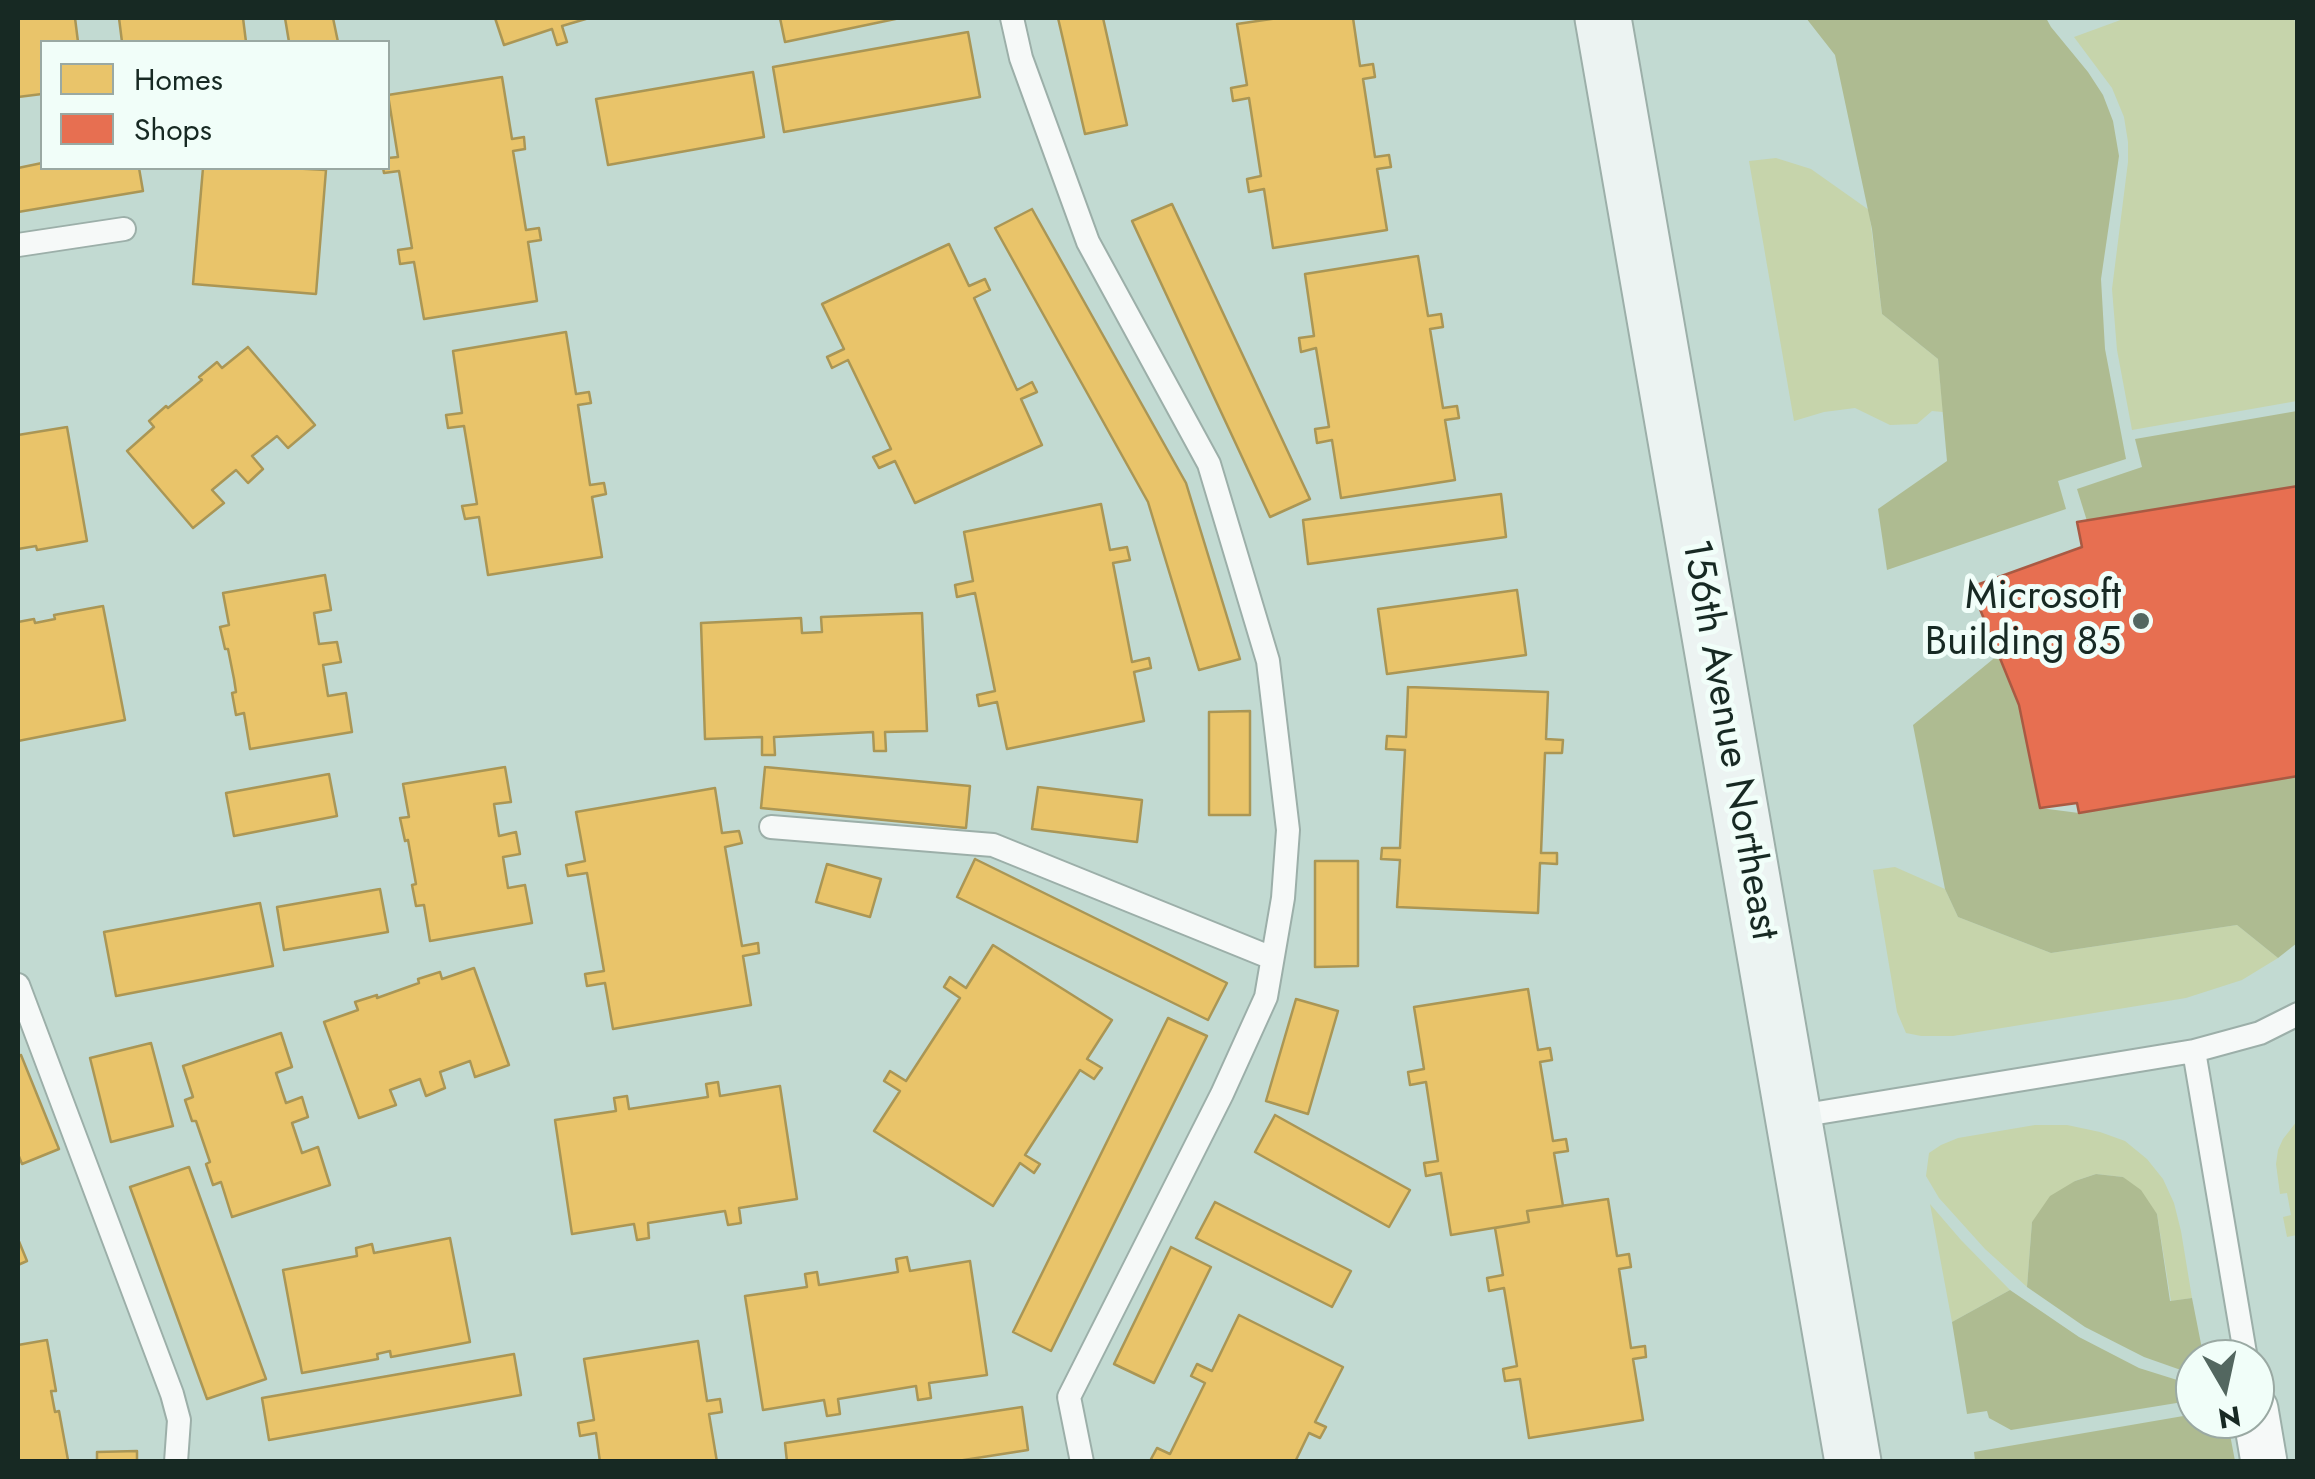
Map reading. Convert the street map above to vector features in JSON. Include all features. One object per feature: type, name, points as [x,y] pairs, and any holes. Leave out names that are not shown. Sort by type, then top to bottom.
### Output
[{"type":"main road","name":"156th Avenue Northeast","points":[[1602,18],[1853,1462]]},
{"type":"lane","points":[[1012,18],[1022,58],[1088,242],[1208,464],[1268,661],[1288,830],[1283,898],[1266,997],[1222,1094],[1069,1397],[1082,1462]]},
{"type":"lane","points":[[18,245],[124,228]]},
{"type":"lane","points":[[772,826],[992,845],[1272,958]]},
{"type":"lane","points":[[18,984],[172,1394],[180,1420],[176,1462]]},
{"type":"lane","points":[[1793,1116],[2194,1051],[2260,1033],[2298,1014]]},
{"type":"lane","points":[[2194,1051],[2243,1339]]},
{"type":"green space","points":[[1806,18],[2046,18],[2103,95],[2113,121],[2119,156],[2101,279],[2105,349],[2126,459],[2058,481],[2066,509],[1887,570],[1878,509],[1947,461],[1938,359],[1882,314],[1872,229],[1835,55]]},
{"type":"green space","points":[[2126,18],[2294,18],[2298,39],[2297,401],[2132,430],[2117,350],[2112,289],[2128,142],[2124,117],[2112,88],[2074,37]]},
{"type":"green space","points":[[1776,158],[1811,169],[1869,210],[1882,314],[1938,359],[1943,412],[1932,411],[1917,424],[1890,425],[1855,408],[1794,421],[1749,161]]},
{"type":"green space","points":[[2297,411],[2297,486],[2087,521],[2077,489],[2142,467],[2135,439]]},
{"type":"green space","points":[[1998,655],[2019,705],[2040,808],[2079,813],[2297,776],[2297,943],[2278,958],[2237,925],[2051,953],[1958,917],[1945,889],[1913,725]]},
{"type":"green space","points":[[1895,867],[1945,889],[1958,917],[2051,953],[2237,925],[2278,958],[2242,980],[2186,998],[1953,1036],[1906,1033],[1897,1012],[1873,870]]},
{"type":"green space","points":[[2297,1121],[2297,1235],[2287,1237],[2283,1217],[2291,1215],[2287,1193],[2280,1194],[2276,1164],[2283,1139]]},
{"type":"green space","points":[[2035,1125],[2067,1125],[2100,1132],[2125,1141],[2147,1159],[2163,1179],[2174,1203],[2192,1298],[2171,1301],[2157,1214],[2123,1177],[2096,1174],[2075,1181],[2032,1222],[2027,1287],[1985,1249],[1939,1198],[1926,1176],[1929,1153],[1958,1138]]},
{"type":"green space","points":[[2096,1174],[2123,1177],[2141,1190],[2157,1214],[2170,1301],[2192,1298],[2200,1339],[2175,1339],[2175,1368],[2085,1327],[2027,1287],[2032,1222],[2050,1196]]},
{"type":"green space","points":[[1930,1204],[2010,1290],[1952,1322]]},
{"type":"green space","points":[[2010,1290],[2079,1337],[2139,1368],[2175,1379],[2175,1403],[2011,1430],[1989,1418],[1987,1411],[1967,1414],[1952,1322]]},
{"type":"green space","points":[[2175,1417],[2175,1439],[2231,1439],[2235,1461],[1975,1461],[1974,1452]]},
{"type":"building: Homes","points":[[18,18],[75,18],[78,40],[40,40],[40,94],[18,97]]},
{"type":"building: Homes","points":[[119,18],[243,18],[246,40],[122,40]]},
{"type":"building: Homes","points":[[285,18],[333,18],[338,40],[289,40]]},
{"type":"building: Homes","points":[[495,18],[589,18],[562,26],[567,42],[557,45],[552,29],[504,45]]},
{"type":"building: Homes","points":[[780,18],[900,18],[785,42]]},
{"type":"building: Homes","points":[[1058,18],[1103,18],[1127,125],[1085,134]]},
{"type":"building: Homes","points":[[1278,18],[1353,18],[1360,66],[1373,64],[1375,77],[1363,79],[1375,157],[1389,155],[1391,167],[1377,169],[1387,230],[1273,248],[1264,189],[1249,192],[1247,179],[1261,176],[1249,98],[1233,101],[1231,88],[1247,85],[1237,24]]},
{"type":"building: Homes","points":[[968,32],[980,97],[784,132],[773,67]]},
{"type":"building: Homes","points":[[753,72],[764,137],[608,165],[596,99]]},
{"type":"building: Homes","points":[[502,77],[512,139],[524,137],[525,149],[513,151],[526,230],[539,228],[541,240],[528,242],[537,301],[424,319],[414,262],[400,264],[398,250],[412,248],[399,171],[383,170],[390,170],[390,158],[398,157],[390,95]]},
{"type":"building: Homes","points":[[40,163],[40,170],[139,170],[143,191],[18,212],[18,168]]},
{"type":"building: Homes","points":[[203,170],[326,170],[316,294],[193,284]]},
{"type":"building: Homes","points":[[1172,204],[1310,499],[1270,517],[1132,221]]},
{"type":"building: Homes","points":[[1032,209],[1186,483],[1240,659],[1199,670],[1148,502],[995,228]]},
{"type":"building: Homes","points":[[949,244],[969,286],[985,279],[990,290],[974,298],[1017,390],[1032,382],[1037,392],[1021,399],[1042,445],[915,503],[895,461],[879,468],[873,457],[891,449],[848,360],[832,368],[827,357],[844,349],[822,304]]},
{"type":"building: Homes","points":[[1418,256],[1428,316],[1441,314],[1443,327],[1430,329],[1443,408],[1457,406],[1459,418],[1445,420],[1455,480],[1341,498],[1332,440],[1317,443],[1315,429],[1329,427],[1316,348],[1301,352],[1299,338],[1314,336],[1305,274]]},
{"type":"building: Homes","points":[[566,332],[576,394],[589,392],[591,403],[578,405],[590,485],[604,483],[606,494],[592,497],[602,557],[488,575],[479,517],[465,519],[462,506],[477,504],[464,426],[448,428],[446,415],[462,413],[453,351]]},
{"type":"building: Homes","points":[[248,347],[315,425],[288,448],[277,436],[252,456],[263,469],[248,483],[236,470],[212,490],[224,503],[193,528],[127,451],[154,427],[149,421],[202,380],[199,377],[217,362],[222,368]]},
{"type":"building: Homes","points":[[67,427],[87,541],[37,550],[36,546],[18,549],[18,435]]},
{"type":"building: Homes","points":[[1501,494],[1506,537],[1308,564],[1303,520]]},
{"type":"building: Homes","points":[[1101,504],[1110,550],[1127,547],[1130,560],[1113,563],[1132,662],[1149,658],[1151,668],[1134,672],[1144,721],[1007,749],[997,702],[979,706],[977,695],[995,691],[975,593],[957,597],[955,585],[973,581],[964,532]]},
{"type":"building: Homes","points":[[325,575],[331,610],[314,613],[319,644],[337,642],[341,662],[323,665],[328,696],[346,693],[352,732],[250,749],[244,713],[236,715],[234,679],[220,627],[229,625],[223,593]]},
{"type":"building: Homes","points":[[1517,590],[1526,655],[1387,674],[1378,609]]},
{"type":"building: Homes","points":[[103,606],[125,720],[18,741],[18,622],[34,619],[35,623],[55,619],[54,615]]},
{"type":"building: Homes","points":[[922,613],[927,731],[885,732],[886,751],[874,751],[873,732],[774,737],[775,755],[762,755],[762,737],[705,739],[701,623],[801,618],[802,633],[822,632],[821,617]]},
{"type":"building: Homes","points":[[1408,687],[1548,692],[1546,739],[1563,740],[1562,753],[1545,753],[1541,853],[1557,853],[1557,864],[1540,863],[1538,913],[1397,907],[1400,860],[1381,859],[1382,848],[1400,848],[1405,750],[1386,749],[1387,736],[1406,737]]},
{"type":"building: Homes","points":[[1250,711],[1250,815],[1209,815],[1209,712]]},
{"type":"building: Homes","points":[[505,767],[511,802],[494,804],[499,836],[516,832],[520,854],[503,857],[508,888],[525,885],[532,923],[430,941],[424,905],[416,906],[408,840],[405,841],[400,818],[409,817],[403,784]]},
{"type":"building: Homes","points":[[765,767],[970,786],[966,828],[761,808]]},
{"type":"building: Homes","points":[[329,774],[337,816],[234,836],[226,793]]},
{"type":"building: Homes","points":[[1038,787],[1142,800],[1137,842],[1032,829]]},
{"type":"building: Homes","points":[[715,788],[722,833],[739,831],[742,843],[725,847],[742,946],[758,943],[759,953],[743,956],[751,1005],[613,1029],[605,983],[587,986],[585,974],[604,971],[587,873],[568,876],[566,865],[585,861],[576,812]]},
{"type":"building: Homes","points":[[975,859],[1227,983],[1208,1020],[957,897]]},
{"type":"building: Homes","points":[[1315,861],[1358,861],[1358,966],[1315,967]]},
{"type":"building: Homes","points":[[827,864],[881,879],[870,917],[816,902]]},
{"type":"building: Homes","points":[[380,889],[388,932],[284,950],[277,907]]},
{"type":"building: Homes","points":[[260,903],[273,966],[116,996],[104,932]]},
{"type":"building: Homes","points":[[993,945],[1112,1020],[1087,1059],[1102,1068],[1094,1079],[1080,1070],[1025,1155],[1040,1164],[1034,1173],[1020,1163],[993,1206],[874,1131],[900,1091],[884,1081],[890,1071],[906,1081],[960,998],[944,987],[950,977],[966,988]]},
{"type":"building: Homes","points":[[474,968],[509,1065],[475,1077],[470,1061],[440,1072],[445,1088],[426,1096],[420,1079],[390,1090],[396,1105],[359,1118],[324,1022],[358,1010],[355,1002],[419,983],[418,979],[440,972],[442,979]]},
{"type":"building: Homes","points":[[1528,989],[1538,1050],[1550,1048],[1552,1060],[1540,1062],[1553,1141],[1566,1139],[1568,1151],[1554,1153],[1563,1206],[1527,1211],[1529,1222],[1451,1235],[1441,1173],[1426,1176],[1424,1163],[1438,1161],[1426,1082],[1410,1085],[1408,1072],[1424,1069],[1414,1007]]},
{"type":"building: Homes","points":[[1296,999],[1338,1011],[1308,1114],[1266,1101]]},
{"type":"building: Homes","points":[[1168,1018],[1207,1036],[1051,1351],[1013,1332]]},
{"type":"building: Homes","points":[[281,1033],[292,1067],[276,1073],[286,1103],[302,1097],[308,1117],[292,1123],[302,1153],[318,1147],[330,1185],[232,1217],[221,1182],[213,1185],[206,1164],[210,1162],[185,1100],[193,1097],[183,1066]]},
{"type":"building: Homes","points":[[151,1043],[173,1126],[111,1142],[90,1058]]},
{"type":"building: Homes","points":[[21,1055],[59,1149],[22,1164],[18,1154]]},
{"type":"building: Homes","points":[[718,1082],[720,1096],[780,1086],[797,1199],[739,1208],[741,1223],[728,1225],[725,1211],[648,1223],[649,1238],[637,1240],[634,1224],[572,1234],[555,1120],[616,1111],[614,1098],[627,1096],[629,1109],[708,1097],[706,1084]]},
{"type":"building: Homes","points":[[1275,1115],[1410,1190],[1389,1227],[1255,1152]]},
{"type":"building: Homes","points":[[189,1167],[266,1379],[207,1399],[130,1187]]},
{"type":"building: Homes","points":[[1608,1199],[1617,1256],[1629,1254],[1631,1267],[1619,1269],[1631,1348],[1645,1346],[1646,1357],[1633,1359],[1643,1420],[1529,1438],[1520,1379],[1505,1381],[1503,1369],[1517,1366],[1504,1288],[1489,1291],[1487,1278],[1503,1275],[1495,1228],[1529,1222],[1527,1211]]},
{"type":"building: Homes","points":[[1215,1202],[1351,1271],[1332,1307],[1196,1238]]},
{"type":"building: Homes","points":[[450,1238],[470,1342],[391,1357],[390,1351],[377,1354],[378,1359],[302,1373],[283,1270],[357,1256],[356,1248],[372,1244],[374,1253]]},
{"type":"building: Homes","points":[[18,1239],[27,1261],[18,1265]]},
{"type":"building: Homes","points":[[1171,1247],[1211,1267],[1154,1383],[1114,1364]]},
{"type":"building: Homes","points":[[907,1257],[910,1271],[970,1261],[987,1375],[929,1383],[931,1398],[918,1400],[916,1386],[838,1399],[840,1414],[827,1416],[824,1400],[763,1410],[745,1296],[807,1287],[805,1274],[817,1272],[819,1285],[898,1272],[896,1259]]},
{"type":"building: Homes","points":[[1239,1315],[1343,1367],[1315,1422],[1326,1427],[1320,1438],[1309,1433],[1295,1462],[1156,1462],[1151,1459],[1157,1448],[1170,1454],[1205,1383],[1191,1376],[1197,1364],[1212,1371]]},
{"type":"building: Homes","points":[[47,1340],[56,1391],[51,1391],[68,1460],[18,1462],[18,1345]]},
{"type":"building: Homes","points":[[698,1341],[707,1401],[720,1399],[722,1412],[709,1414],[717,1462],[600,1462],[596,1433],[580,1436],[578,1423],[594,1420],[584,1359]]},
{"type":"building: Homes","points":[[514,1354],[521,1395],[269,1440],[262,1398]]},
{"type":"building: Homes","points":[[1022,1407],[1028,1450],[951,1462],[787,1462],[785,1443]]},
{"type":"building: Homes","points":[[137,1451],[137,1462],[97,1462],[97,1452]]},
{"type":"building: Shops","name":"Microsoft Building 85","points":[[2298,486],[2298,776],[2079,813],[2077,803],[2040,808],[2019,705],[1971,587],[2082,547],[2077,522]]},
{"type":"place","name":"Microsoft Building 85","points":[[2141,621]]}]
